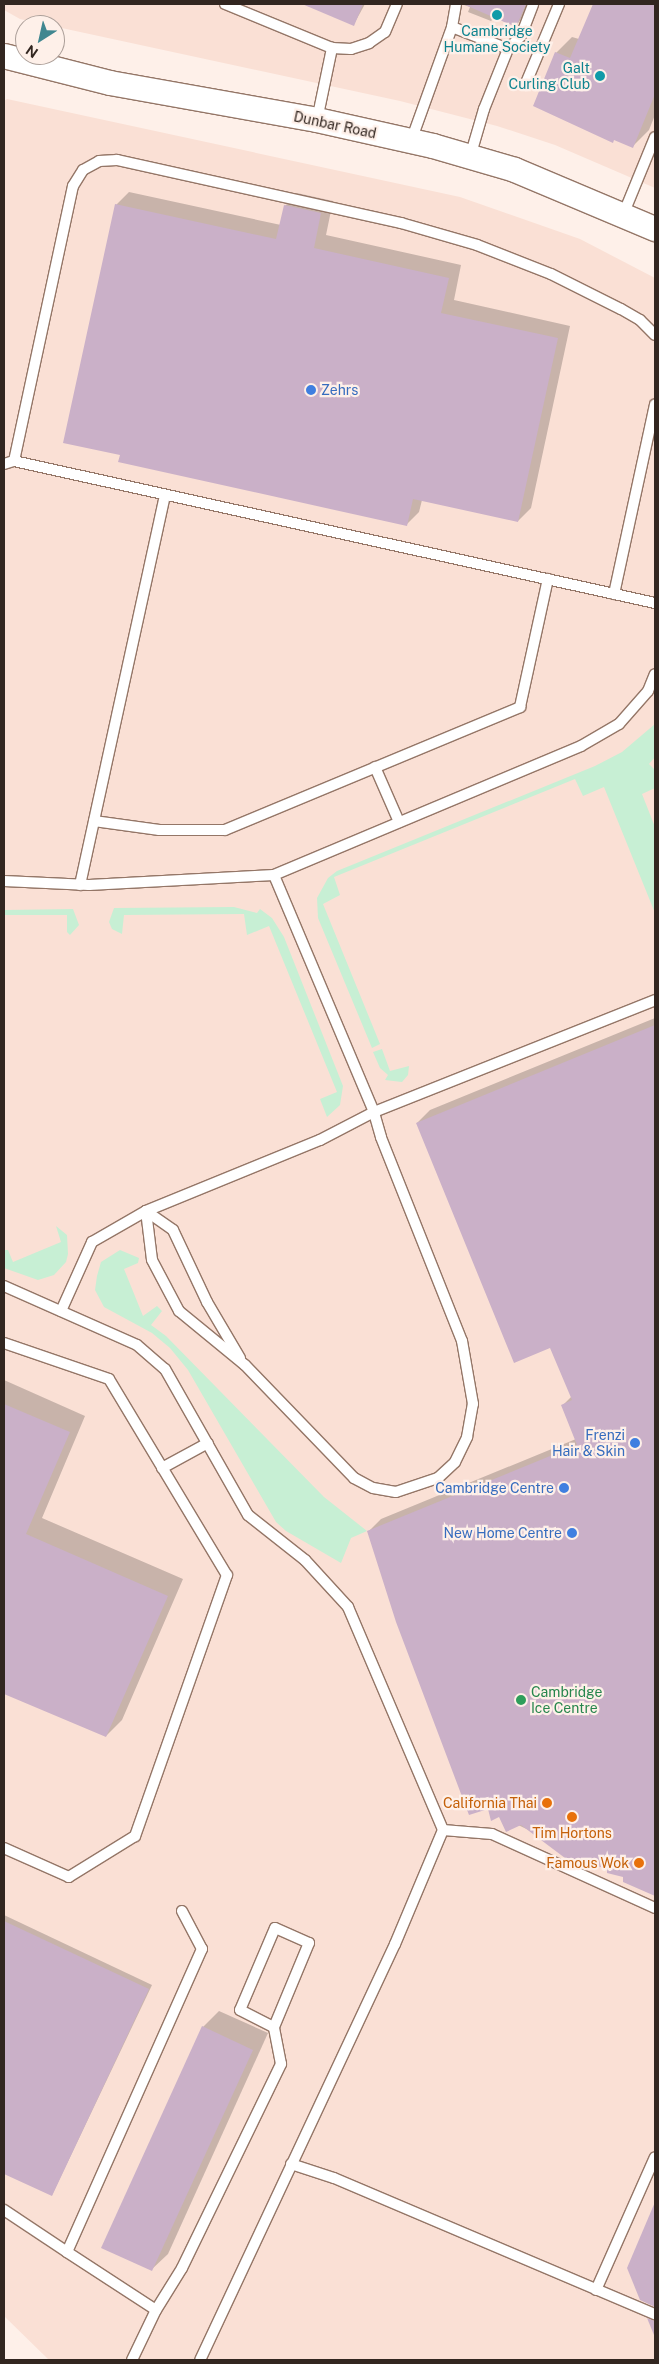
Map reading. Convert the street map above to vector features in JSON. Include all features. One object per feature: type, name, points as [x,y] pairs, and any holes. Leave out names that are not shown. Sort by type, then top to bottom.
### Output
[{"type":"street","name":"Dunbar Road","points":[[4,56],[110,84],[317,120],[411,141],[515,170],[655,229]]},
{"type":"lane","points":[[224,4],[332,48],[352,49],[370,43],[385,32],[397,4]]},
{"type":"lane","points":[[411,141],[452,27],[456,4]]},
{"type":"lane","points":[[470,157],[484,109],[508,49],[521,36],[534,4]]},
{"type":"lane","points":[[526,83],[559,4]]},
{"type":"lane","points":[[452,27],[508,49]]},
{"type":"lane","points":[[317,120],[332,48]]},
{"type":"lane","points":[[623,215],[655,137]]},
{"type":"lane","points":[[655,335],[640,320],[621,309],[550,274],[477,245],[373,216],[117,160],[98,160],[83,170],[74,186],[9,462],[165,494],[655,603]]},
{"type":"lane","points":[[614,594],[655,404]]},
{"type":"lane","points":[[80,885],[165,494]]},
{"type":"lane","points":[[94,821],[159,830],[225,830],[520,707],[548,579]]},
{"type":"lane","points":[[4,881],[80,885],[274,874],[581,746],[619,724],[648,691],[655,674]]},
{"type":"lane","points":[[375,767],[399,822]]},
{"type":"lane","points":[[146,1211],[152,1260],[179,1311],[245,1365],[338,1464],[354,1478],[373,1488],[396,1492],[438,1478],[455,1462],[467,1437],[473,1404],[462,1342],[381,1137],[374,1112],[274,874]]},
{"type":"lane","points":[[61,1311],[92,1242],[146,1211],[320,1140],[374,1112],[655,1000]]},
{"type":"lane","points":[[146,1211],[173,1230],[207,1302],[245,1365]]},
{"type":"lane","points":[[4,1286],[136,1345],[165,1369],[248,1515],[305,1560],[348,1607],[443,1830],[395,1944],[200,2360]]},
{"type":"lane","points":[[4,1342],[109,1379],[227,1575],[135,1836],[68,1877],[4,1848]]},
{"type":"lane","points":[[162,1468],[208,1443]]},
{"type":"lane","points":[[443,1830],[492,1834],[655,1908]]},
{"type":"lane","points":[[67,2252],[202,1949],[182,1911]]},
{"type":"lane","points":[[132,2360],[156,2310],[182,2268],[281,2064],[274,2027],[309,1943],[275,1928],[240,2010],[274,2027]]},
{"type":"lane","points":[[596,2290],[655,2157]]},
{"type":"lane","points":[[291,2164],[334,2178],[655,2314]]},
{"type":"lane","points":[[4,2210],[156,2310]]},
{"type":"shaded area","points":[[4,4],[655,4],[655,188],[555,145],[497,126],[400,101],[65,29],[65,15],[15,16],[4,10]]},
{"type":"shaded area","points":[[7,99],[460,197],[580,239],[655,278],[655,2360],[49,2360],[4,2316],[4,101]]},
{"type":"green space","points":[[655,724],[655,757],[649,764],[655,770],[655,788],[642,794],[655,827],[655,913],[604,787],[583,796],[575,779],[334,877],[340,895],[323,904],[380,1044],[372,1048],[318,918],[317,898],[328,878],[337,871],[595,766],[622,752]]},
{"type":"green space","points":[[234,907],[257,913],[260,909],[272,918],[284,937],[343,1086],[340,1105],[327,1117],[320,1099],[337,1092],[269,926],[247,935],[244,914],[124,915],[122,934],[112,929],[109,922],[114,908]]},
{"type":"green space","points":[[73,909],[79,925],[70,935],[67,932],[67,915],[4,915],[4,910]]},
{"type":"green space","points":[[382,1049],[390,1071],[409,1066],[408,1075],[402,1082],[385,1080],[388,1075],[380,1068],[373,1052]]},
{"type":"green space","points":[[56,1226],[67,1235],[68,1254],[66,1262],[54,1275],[38,1280],[4,1268],[4,1250],[8,1250],[13,1262],[61,1242]]},
{"type":"green space","points":[[120,1250],[139,1258],[138,1263],[124,1269],[143,1316],[157,1306],[162,1311],[151,1325],[166,1336],[324,1497],[367,1531],[351,1538],[341,1563],[286,1531],[276,1522],[188,1370],[170,1348],[152,1333],[104,1307],[95,1290],[97,1276],[101,1262]]},
{"type":"building","points":[[302,4],[363,4],[354,26]]},
{"type":"building","name":"Cambridge Humane Society","points":[[463,4],[526,4],[516,27]]},
{"type":"building","name":"Galt Curling Club","points":[[593,4],[655,4],[655,94],[633,148],[614,140],[613,143],[533,106],[555,52],[570,58]]},
{"type":"building","name":"Zehrs","points":[[115,204],[276,239],[284,205],[321,213],[314,248],[449,278],[441,313],[558,338],[518,522],[413,499],[407,526],[118,462],[120,455],[63,443]]},
{"type":"building","name":"Cambridge Centre","points":[[655,1025],[655,1896],[623,1882],[623,1877],[607,1873],[607,1869],[571,1858],[569,1861],[521,1825],[506,1832],[499,1817],[491,1821],[488,1809],[469,1815],[396,1622],[367,1531],[577,1445],[561,1405],[572,1400],[550,1348],[514,1363],[416,1123]]},
{"type":"building","points":[[4,1404],[70,1432],[26,1534],[168,1596],[106,1737],[4,1694]]},
{"type":"building","points":[[4,1921],[149,1989],[52,2196],[4,2174]]},
{"type":"building","points":[[202,2026],[253,2050],[152,2271],[101,2248]]},
{"type":"building","points":[[655,2202],[655,2307],[640,2300],[627,2268]]},
{"type":"building","points":[[647,2318],[655,2321],[655,2335],[654,2335]]},
{"type":"place","name":"Cambridge Humane Society","points":[[497,15]]},
{"type":"place","name":"Galt Curling Club","points":[[600,76]]},
{"type":"place","name":"Zehrs","points":[[311,390]]},
{"type":"place","name":"Frenzi Hair & Skin","points":[[635,1443]]},
{"type":"place","name":"Cambridge Centre","points":[[564,1488]]},
{"type":"place","name":"New Home Centre","points":[[572,1533]]},
{"type":"place","name":"Cambridge Ice Centre","points":[[521,1700]]},
{"type":"place","name":"California Thai","points":[[547,1803]]},
{"type":"place","name":"Tim Hortons","points":[[572,1817]]},
{"type":"place","name":"Famous Wok","points":[[639,1863]]}]
